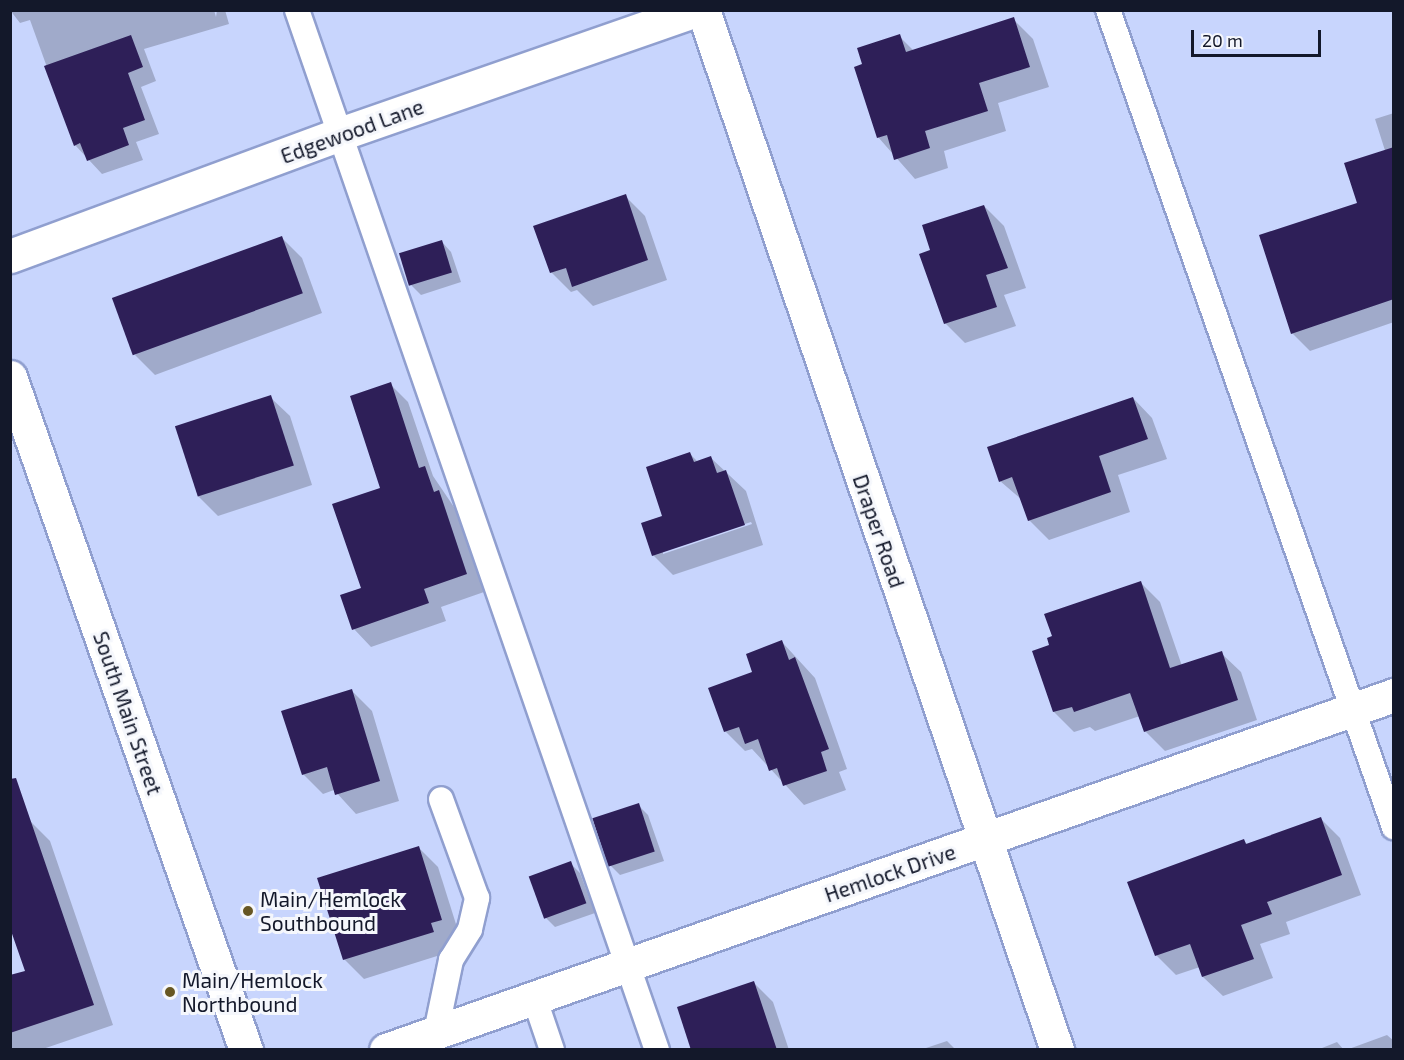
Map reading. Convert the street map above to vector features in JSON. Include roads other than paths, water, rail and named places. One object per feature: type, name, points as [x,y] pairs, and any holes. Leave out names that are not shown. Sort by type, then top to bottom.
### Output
[{"type":"street","name":"Edgewood Lane","points":[[10,256],[340,134],[696,10]]},
{"type":"street","name":"Draper Road","points":[[703,10],[984,839],[1058,1050]]},
{"type":"street","name":"South Main Street","points":[[10,377],[246,1050]]},
{"type":"street","name":"Hemlock Drive","points":[[386,1050],[1394,695]]},
{"type":"lane","points":[[297,10],[657,1050]]},
{"type":"lane","points":[[1108,10],[1394,827]]},
{"type":"lane","points":[[436,1032],[451,960],[470,929],[477,897],[441,799]]},
{"type":"lane","points":[[534,997],[552,1050]]},
{"type":"place","name":"Main/Hemlock Southbound","points":[[248,911]]},
{"type":"place","name":"Main/Hemlock Northbound","points":[[170,992]]}]
